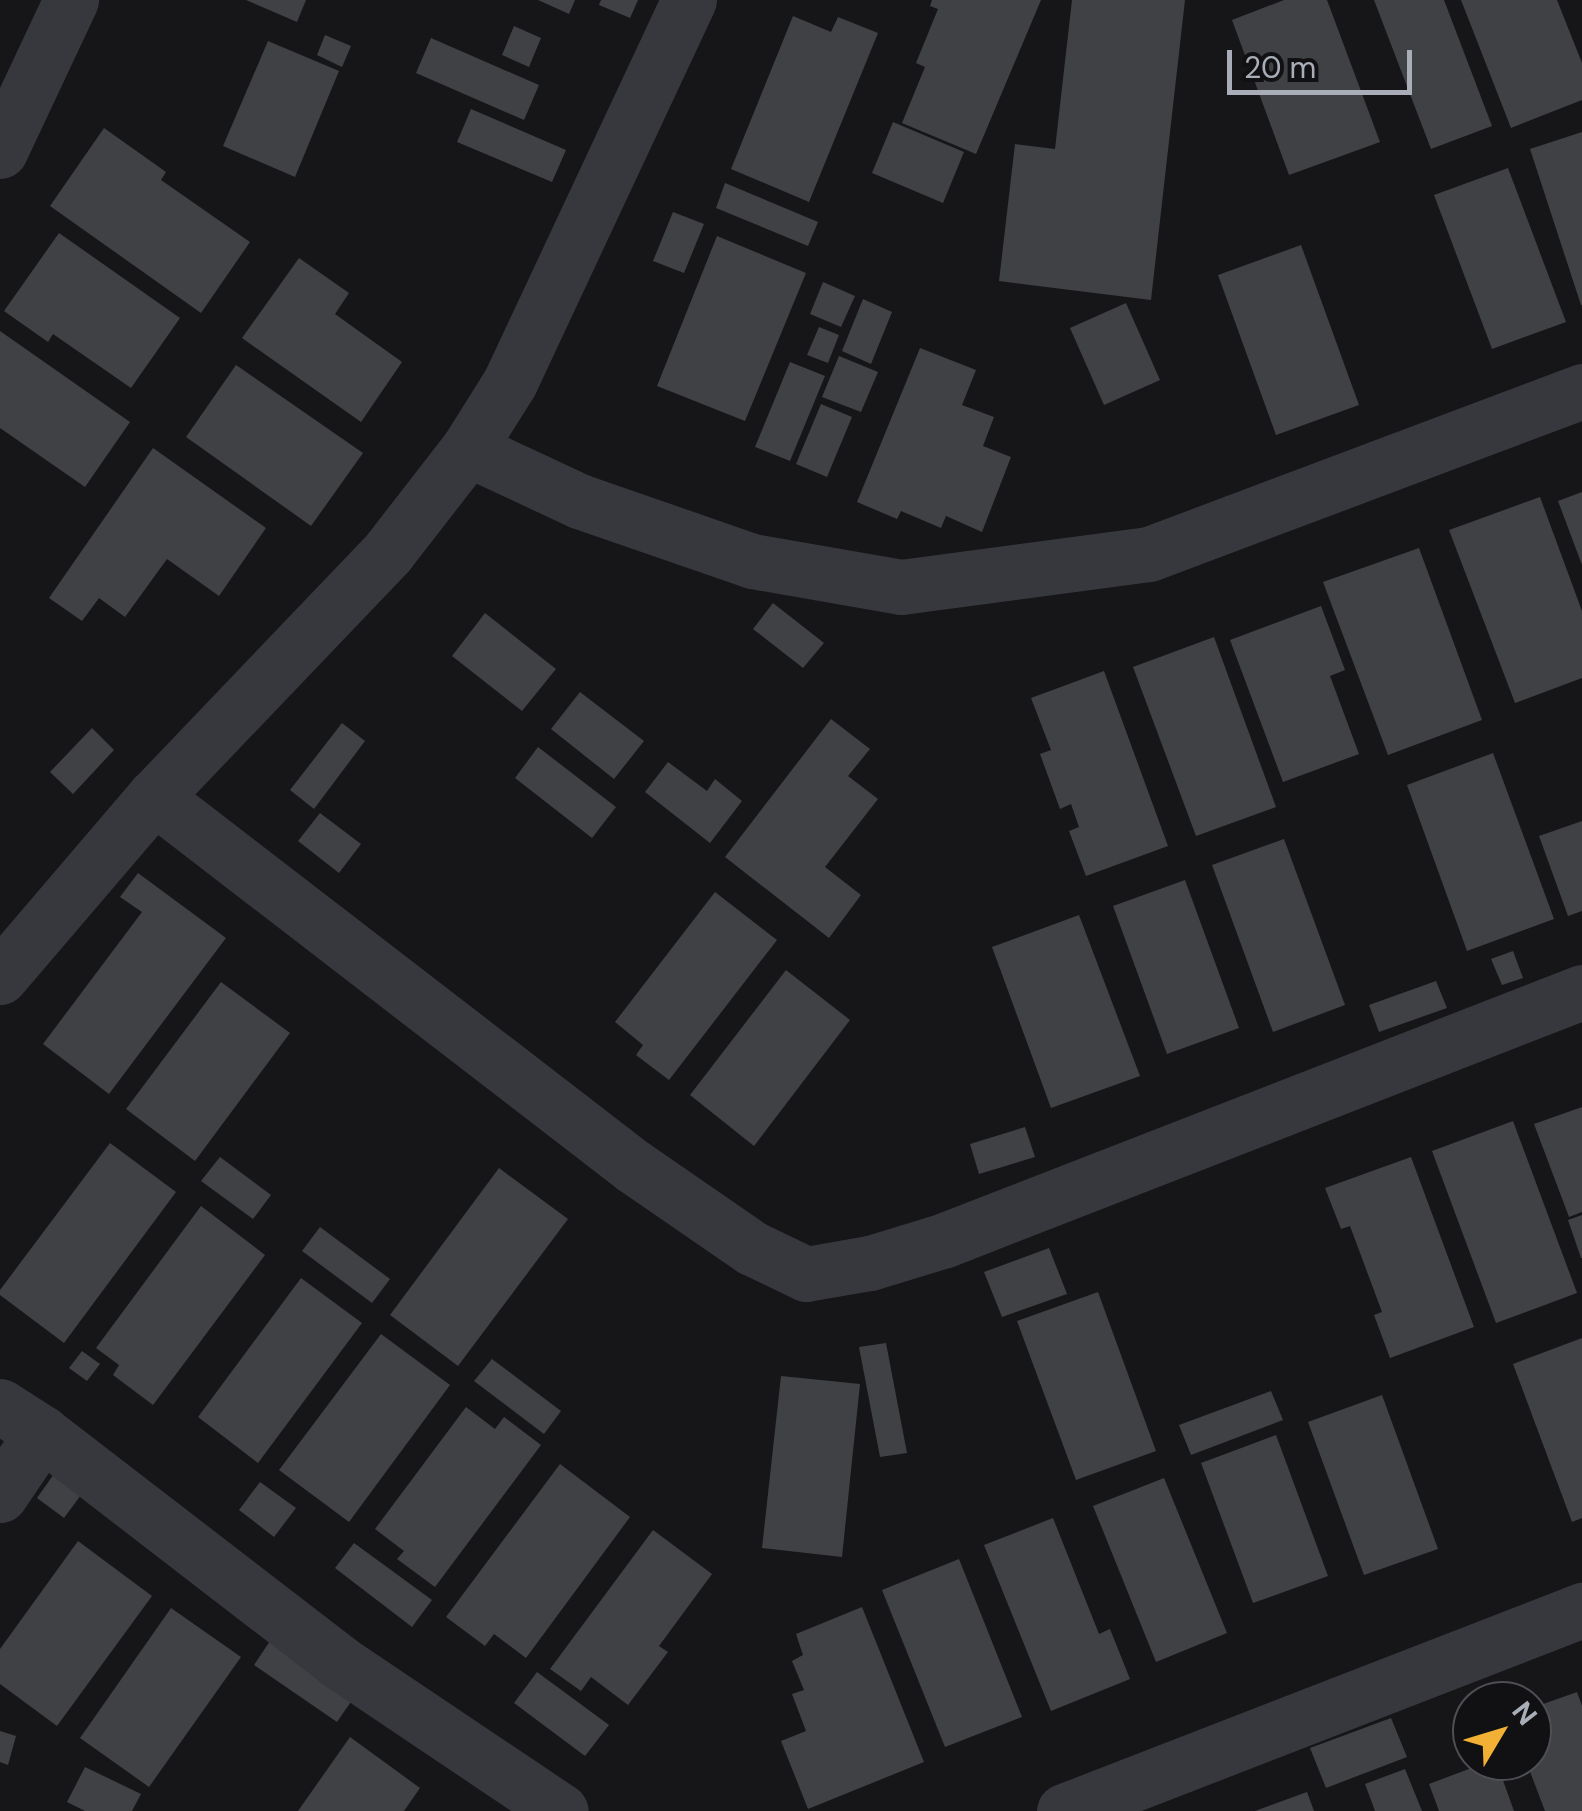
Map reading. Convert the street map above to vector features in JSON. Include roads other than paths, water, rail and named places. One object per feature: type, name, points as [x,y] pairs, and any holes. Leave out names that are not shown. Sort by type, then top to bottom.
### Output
[{"type":"street","points":[[0,150],[71,0]]},
{"type":"street","points":[[0,977],[154,796],[388,552],[468,449],[510,382],[689,0]]},
{"type":"street","points":[[468,449],[579,501],[752,561],[901,587],[1149,554],[1582,391]]},
{"type":"street","points":[[154,796],[633,1166],[752,1248],[806,1274],[870,1264],[945,1240],[1582,992]]},
{"type":"street","points":[[0,1494],[21,1419],[339,1662],[561,1811]]},
{"type":"street","points":[[1092,1806],[1582,1610]]}]
